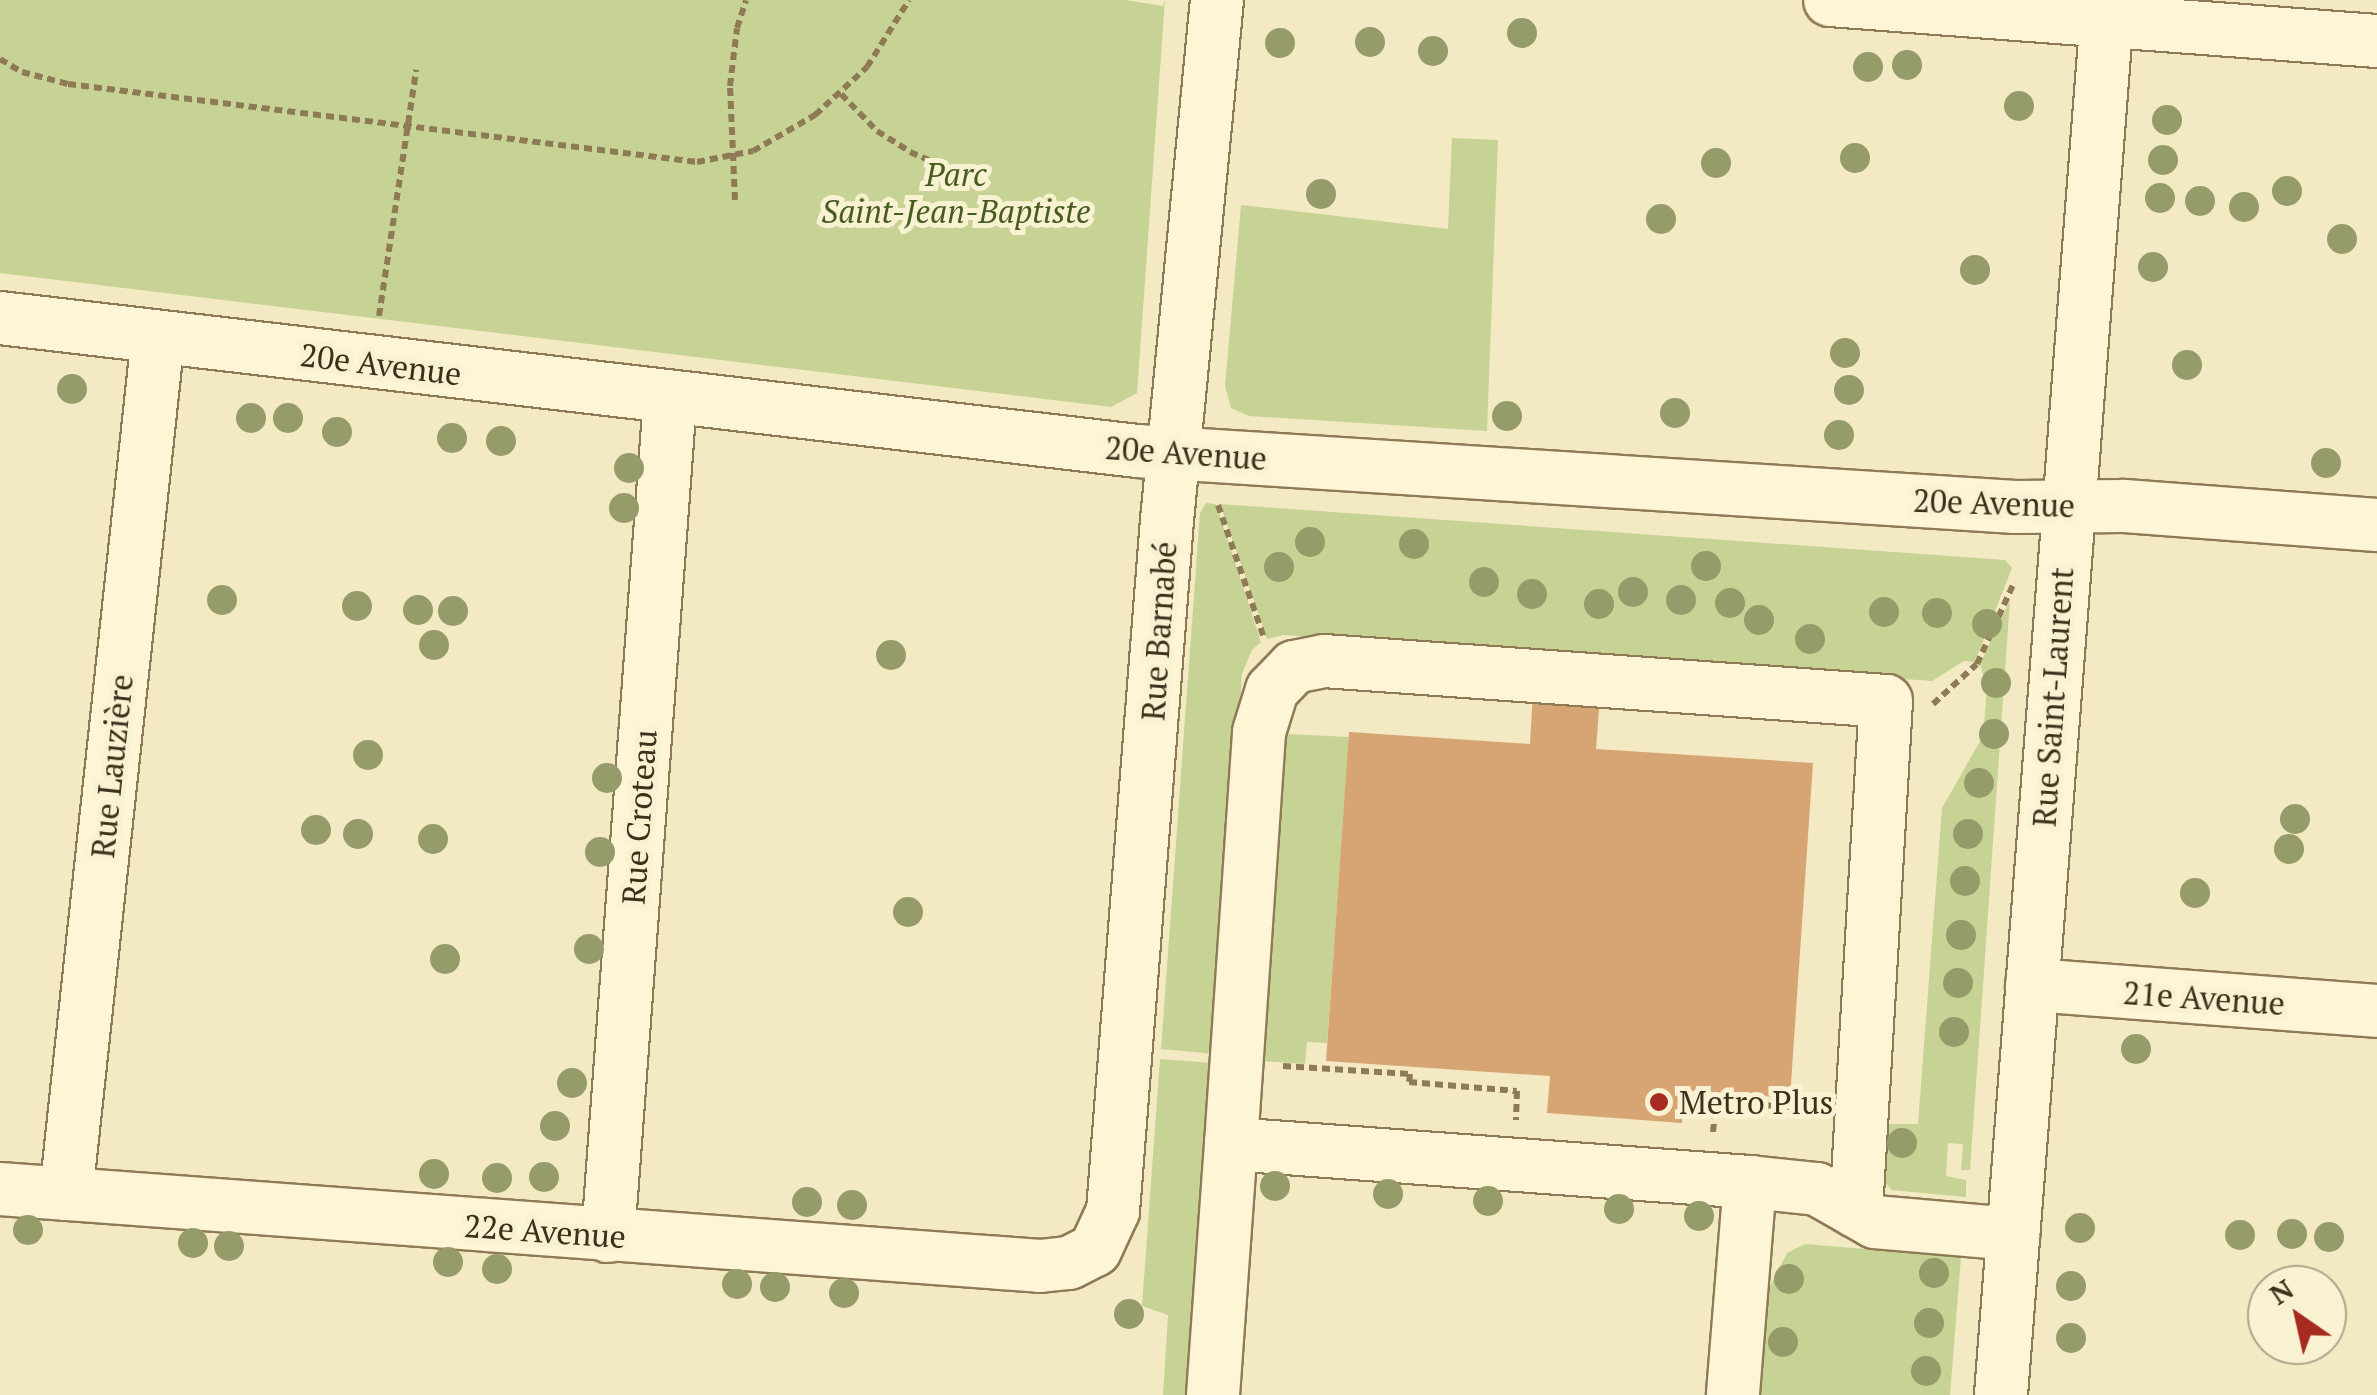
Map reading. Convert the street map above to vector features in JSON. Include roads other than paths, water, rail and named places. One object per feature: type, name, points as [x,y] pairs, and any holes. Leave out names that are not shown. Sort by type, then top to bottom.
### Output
[{"type":"street","name":"Rue Barnabé","points":[[1088,1256],[1106,1234],[1114,1211],[1175,453],[1217,0]]},
{"type":"street","points":[[1830,0],[2107,11],[2377,41]]},
{"type":"street","name":"Rue Saint-Laurent","points":[[2001,1395],[2107,11]]},
{"type":"street","name":"20e Avenue","points":[[0,318],[670,398],[1175,453],[2015,508],[2067,506],[2377,525]]},
{"type":"street","name":"Rue Lauzière","points":[[66,1194],[158,338]]},
{"type":"street","name":"Rue Croteau","points":[[608,1236],[670,398]]},
{"type":"street","points":[[1213,1395],[1259,732],[1272,690],[1294,666],[1324,661],[1886,700],[1856,1211]]},
{"type":"street","name":"21e Avenue","points":[[2032,985],[2377,1011]]},
{"type":"street","points":[[1231,1144],[1817,1189],[1875,1222],[2013,1234]]},
{"type":"street","points":[[1734,1395],[1750,1182]]},
{"type":"street","name":"22e Avenue","points":[[0,1190],[1040,1266],[1069,1264],[1088,1256]]},
{"type":"place","name":"Metro Plus","points":[[1659,1102]]},
{"type":"park label","name":"Parc Saint-Jean-Baptiste","points":[[956,194]]}]
